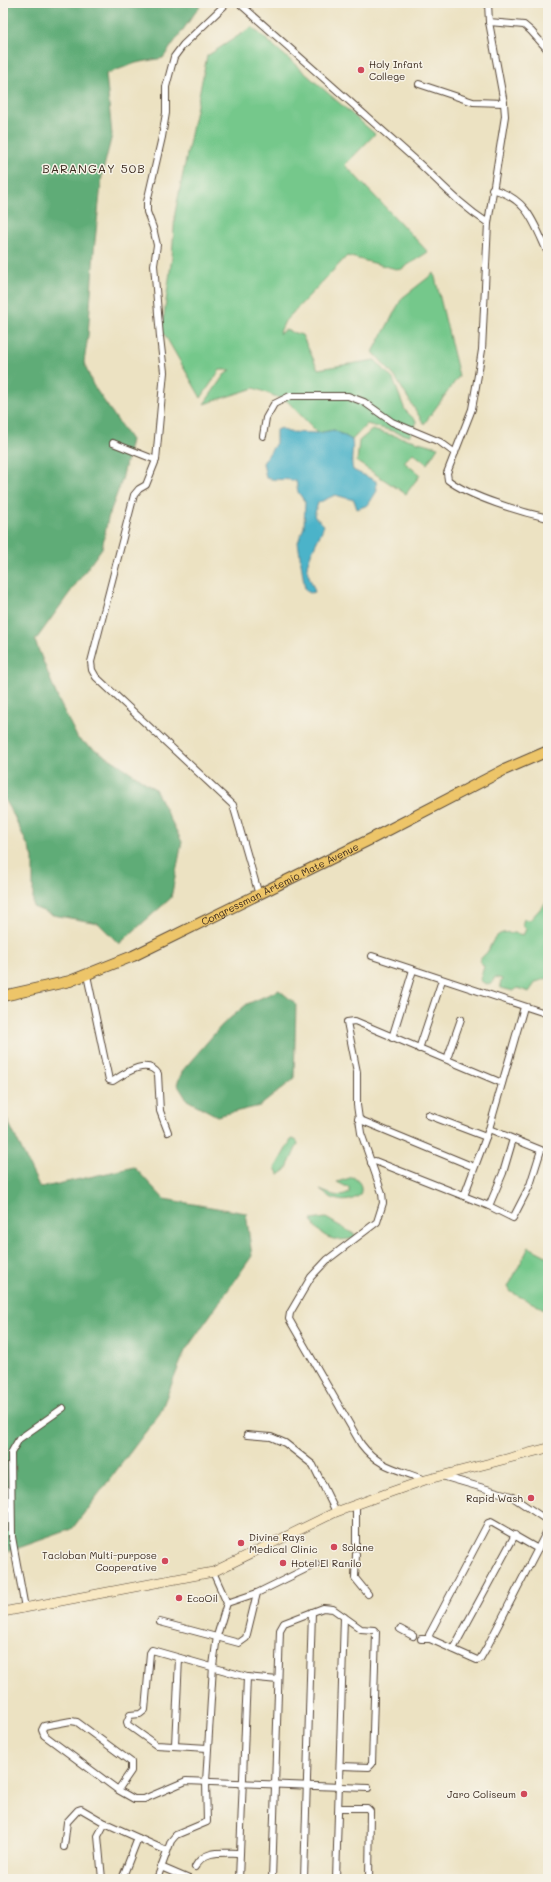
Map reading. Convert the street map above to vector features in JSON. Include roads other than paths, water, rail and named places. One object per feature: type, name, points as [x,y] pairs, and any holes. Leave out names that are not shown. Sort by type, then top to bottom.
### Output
[{"type":"main road","name":"Congressman Artemio Mate Avenue","points":[[3,996],[51,986],[87,975],[149,949],[259,895],[504,770],[548,751]]},
{"type":"main road","points":[[3,1612],[214,1572],[336,1512],[425,1480],[548,1448]]},
{"type":"street","points":[[227,3],[182,45],[174,58],[166,87],[166,113],[146,212],[153,228],[156,245],[154,265],[164,372],[156,460],[146,485],[139,489],[134,495],[91,662],[92,670],[96,677],[233,805],[259,895]]},
{"type":"street","points":[[239,3],[412,157],[467,210],[488,223]]},
{"type":"street","points":[[488,3],[489,22],[505,116],[492,189],[488,223],[482,350],[472,409],[447,473],[448,480],[454,485],[519,511],[548,518]]},
{"type":"street","points":[[489,22],[524,25],[548,50]]},
{"type":"street","points":[[419,84],[473,102],[504,103]]},
{"type":"street","points":[[492,189],[506,193],[518,200],[534,222],[546,249]]},
{"type":"street","points":[[263,436],[266,418],[274,404],[290,396],[348,396],[364,402],[392,422],[440,442],[455,453]]},
{"type":"street","points":[[113,443],[156,460]]},
{"type":"street","points":[[372,956],[548,1014]]},
{"type":"street","points":[[392,1038],[412,970]]},
{"type":"street","points":[[87,975],[109,1080],[113,1081],[130,1070],[139,1067],[152,1068],[156,1070],[158,1074],[160,1111],[168,1132]]},
{"type":"street","points":[[419,1049],[442,980]]},
{"type":"street","points":[[464,1196],[489,1129],[524,1007]]},
{"type":"street","points":[[447,1059],[461,1019]]},
{"type":"street","points":[[425,1480],[380,1464],[370,1456],[357,1437],[289,1319],[290,1313],[311,1277],[327,1260],[371,1227],[379,1218],[383,1203],[382,1194],[361,1133],[358,1119],[357,1072],[347,1022],[355,1021],[392,1038],[447,1059],[502,1084]]},
{"type":"street","points":[[428,1116],[486,1137]]},
{"type":"street","points":[[358,1119],[474,1167]]},
{"type":"street","points":[[371,1163],[375,1161],[489,1206],[513,1218],[530,1185],[541,1150],[489,1129]]},
{"type":"street","points":[[489,1206],[504,1173],[513,1139]]},
{"type":"street","points":[[25,1608],[12,1537],[11,1453],[19,1439],[63,1408]]},
{"type":"street","points":[[247,1435],[271,1437],[285,1443],[314,1466],[336,1512]]},
{"type":"street","points":[[441,1476],[511,1496],[548,1521]]},
{"type":"street","points":[[356,1505],[355,1578],[368,1594]]},
{"type":"street","points":[[430,1639],[429,1635],[488,1523],[491,1522],[538,1549]]},
{"type":"street","points":[[421,1639],[430,1639],[477,1660],[480,1659],[548,1529]]},
{"type":"street","points":[[453,1649],[515,1535]]},
{"type":"street","points":[[227,1603],[257,1593],[316,1564]]},
{"type":"street","points":[[157,1879],[167,1851],[176,1835],[207,1822],[206,1782],[213,1666],[217,1636],[227,1603],[214,1572]]},
{"type":"street","points":[[160,1622],[239,1643],[244,1641],[257,1593]]},
{"type":"street","points":[[272,1879],[278,1651],[282,1625],[323,1608],[332,1609],[361,1629],[374,1630],[376,1632],[372,1764],[369,1767],[341,1766]]},
{"type":"street","points":[[304,1879],[312,1612]]},
{"type":"street","points":[[336,1879],[341,1766],[344,1617]]},
{"type":"street","points":[[400,1629],[413,1636]]},
{"type":"street","points":[[208,1748],[156,1745],[128,1725],[127,1722],[130,1715],[140,1714],[145,1710],[150,1653],[152,1650],[213,1666],[247,1677],[278,1680]]},
{"type":"street","points":[[175,1746],[179,1658]]},
{"type":"street","points":[[239,1879],[247,1677]]},
{"type":"street","points":[[118,1790],[131,1771],[131,1762],[77,1722],[44,1726],[44,1735],[118,1790],[134,1799],[144,1799],[186,1781],[274,1785],[306,1784],[368,1788]]},
{"type":"street","points":[[339,1808],[367,1808],[370,1811],[369,1879]]},
{"type":"street","points":[[64,1847],[67,1822],[78,1810],[82,1809],[104,1823],[167,1851]]},
{"type":"street","points":[[102,1879],[98,1836],[104,1823]]},
{"type":"street","points":[[122,1879],[138,1838]]},
{"type":"street","points":[[196,1867],[199,1860],[207,1855],[240,1853]]},
{"type":"street","points":[[161,1867],[190,1879]]},
{"type":"water","points":[[281,428],[288,432],[318,433],[334,430],[352,440],[353,470],[376,481],[377,491],[368,505],[357,509],[354,500],[335,495],[318,503],[314,516],[324,525],[307,565],[308,574],[315,592],[310,593],[305,590],[298,542],[304,527],[305,502],[298,492],[296,481],[266,478],[263,463],[276,443],[276,430]]},
{"type":"place","name":"Holy Infant College","points":[[361,70]]},
{"type":"place","name":"Rapid Wash","points":[[531,1498]]},
{"type":"place","name":"Divine Rays Medical Clinic","points":[[241,1543]]},
{"type":"place","name":"Solane","points":[[334,1547]]},
{"type":"place","name":"Tacloban Multi-purpose Cooperative","points":[[165,1561]]},
{"type":"place","name":"Hotel El Ranilo","points":[[283,1563]]},
{"type":"place","name":"EcoOil","points":[[179,1598]]},
{"type":"place","name":"Jaro Coliseum","points":[[524,1794]]},
{"type":"district","name":"BARANGAY 50B","points":[[94,168]]}]
